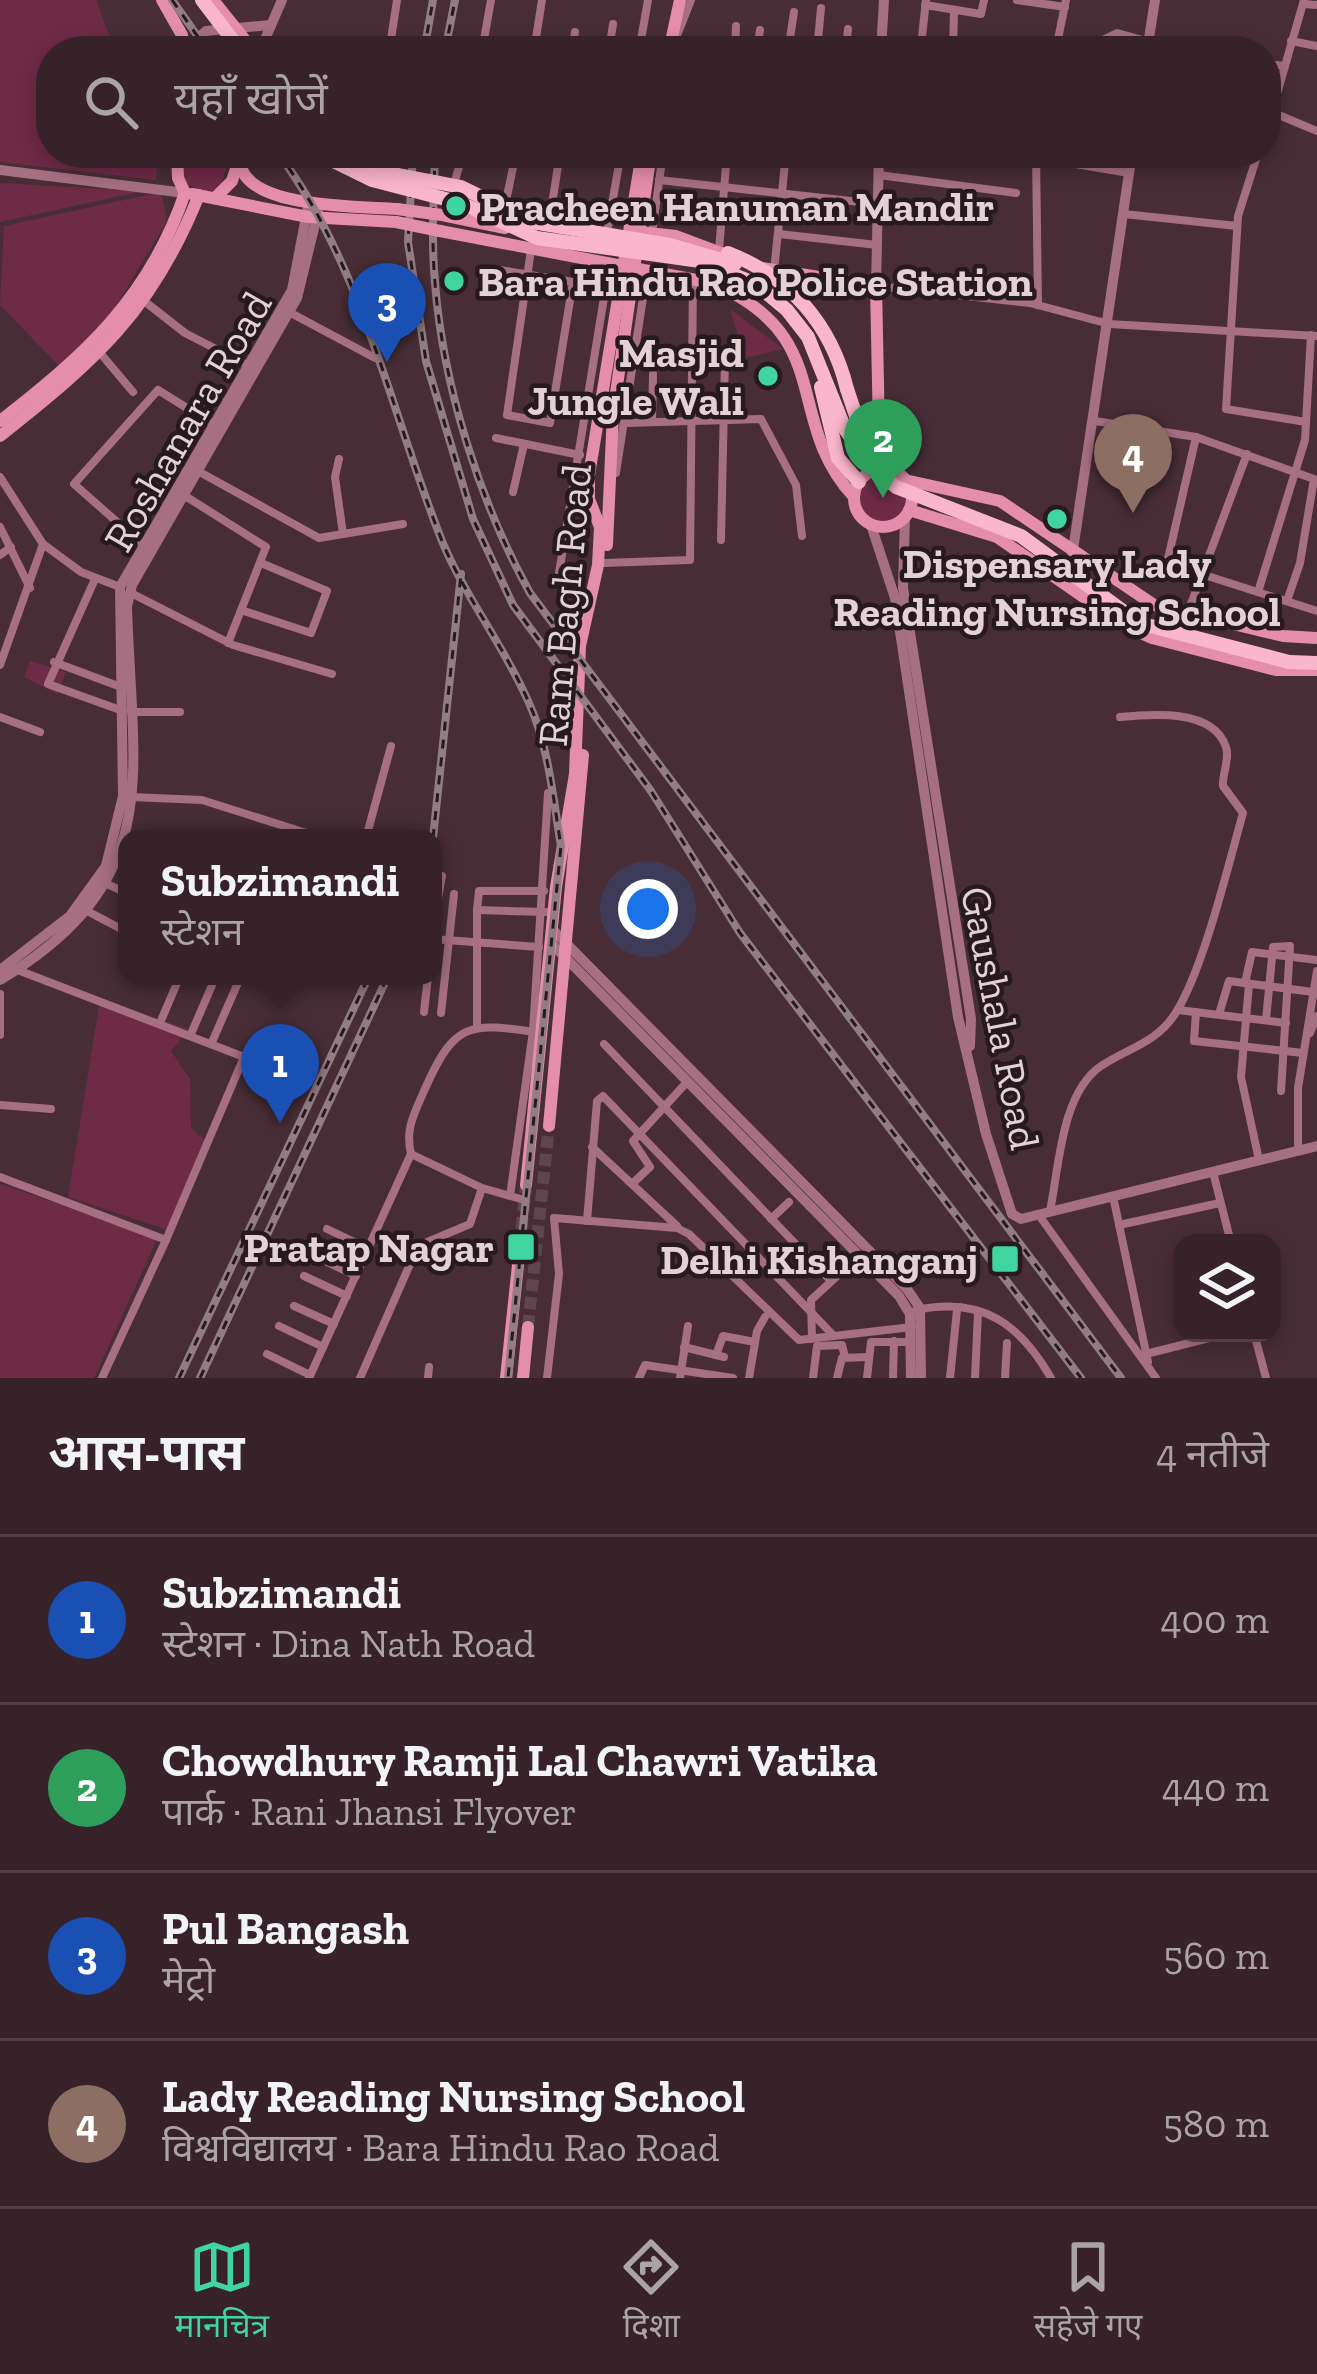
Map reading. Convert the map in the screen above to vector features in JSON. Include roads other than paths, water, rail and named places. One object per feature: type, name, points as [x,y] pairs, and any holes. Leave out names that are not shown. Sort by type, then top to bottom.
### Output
[{"type":"main road","points":[[178,36],[165,4],[187,0],[217,36]]},
{"type":"main road","points":[[202,0],[230,36]]},
{"type":"main road","points":[[213,0],[245,36]]},
{"type":"main road","points":[[670,36],[676,0]]},
{"type":"main road","points":[[178,168],[178,178],[192,194],[282,213],[444,216],[545,236],[606,240],[639,232],[771,271],[876,286],[881,454]]},
{"type":"main road","points":[[215,198],[234,168]]},
{"type":"main road","points":[[244,168],[250,186],[313,210]]},
{"type":"main road","points":[[332,168],[367,187],[424,187]]},
{"type":"main road","points":[[346,168],[372,181],[424,187]]},
{"type":"main road","points":[[372,168],[566,246],[697,256],[728,253],[788,287],[828,338],[856,416],[892,471],[905,480],[1000,501],[1144,600],[1187,614],[1317,638]]},
{"type":"main road","points":[[385,168],[424,187]]},
{"type":"main road","points":[[627,270],[639,232],[645,168]]},
{"type":"main road","points":[[0,436],[102,347],[144,301],[192,194]]},
{"type":"main road","points":[[0,421],[102,347],[192,194]]},
{"type":"main road","points":[[396,215],[440,231],[693,279],[740,295],[791,342],[825,456],[856,489]]},
{"type":"main road","points":[[697,256],[779,312],[798,336],[817,373],[838,458],[856,489],[859,515],[871,525],[893,526],[907,513],[912,495],[905,480]]},
{"type":"main road","points":[[697,256],[756,284],[788,310],[821,362],[845,429],[871,466],[896,487],[1021,536],[1139,623],[1317,663]]},
{"type":"main road","name":"Ram Bagh Road","points":[[549,1126],[583,779],[582,705],[604,563],[604,529],[588,491],[592,444],[627,270]]},
{"type":"main road","name":"Ram Bagh Road","points":[[526,1185],[548,912],[575,774],[580,646],[609,509],[627,270]]},
{"type":"main road","points":[[740,295],[771,271]]},
{"type":"main road","points":[[592,444],[611,447]]},
{"type":"main road","points":[[856,489],[878,470],[892,471]]},
{"type":"main road","points":[[907,513],[997,536],[1124,626],[1152,638],[1276,670],[1317,663]]},
{"type":"main road","points":[[506,1378],[518,1265]]},
{"type":"main road","points":[[524,1378],[528,1327]]},
{"type":"street","points":[[265,36],[282,0]]},
{"type":"street","points":[[392,36],[397,0]]},
{"type":"street","points":[[485,36],[491,0]]},
{"type":"street","points":[[536,36],[542,0]]},
{"type":"street","points":[[642,36],[648,0]]},
{"type":"street","points":[[674,36],[691,0]]},
{"type":"street","points":[[881,36],[884,0]]},
{"type":"street","points":[[922,36],[926,3],[981,14],[984,0]]},
{"type":"street","points":[[1017,0],[1065,4],[1059,36]]},
{"type":"street","points":[[1149,36],[1154,0]]},
{"type":"street","points":[[1281,83],[1303,2],[1317,5]]},
{"type":"street","points":[[818,36],[821,8]]},
{"type":"street","points":[[953,36],[954,10]]},
{"type":"street","points":[[790,36],[794,12]]},
{"type":"street","points":[[611,36],[613,24]]},
{"type":"street","points":[[198,36],[235,27],[270,26]]},
{"type":"street","points":[[736,26],[736,36]]},
{"type":"street","points":[[847,36],[848,29]]},
{"type":"street","points":[[759,36],[760,30]]},
{"type":"street","points":[[574,36],[575,32]]},
{"type":"street","points":[[1292,41],[1317,46]]},
{"type":"street","points":[[1281,66],[1285,66]]},
{"type":"street","points":[[1281,115],[1317,131]]},
{"type":"street","points":[[444,216],[459,168]]},
{"type":"street","points":[[506,201],[513,168]]},
{"type":"street","points":[[551,211],[558,168]]},
{"type":"street","points":[[606,240],[618,168]]},
{"type":"street","points":[[639,232],[661,168]]},
{"type":"street","points":[[718,252],[726,168]]},
{"type":"street","points":[[771,271],[785,168]]},
{"type":"street","points":[[878,168],[876,286],[1038,305],[1109,324],[1314,336],[1298,470],[1258,592]]},
{"type":"street","points":[[1035,168],[1038,305]]},
{"type":"street","points":[[1101,168],[1129,173]]},
{"type":"street","points":[[1067,583],[1076,552],[1130,168]]},
{"type":"street","points":[[1254,168],[1238,226],[1226,410],[1306,422]]},
{"type":"street","points":[[0,170],[192,194]]},
{"type":"street","points":[[878,175],[1016,193]]},
{"type":"street","points":[[165,188],[178,178]]},
{"type":"street","points":[[659,181],[878,204]]},
{"type":"street","name":"Roshanara Road","points":[[126,829],[131,797],[125,590],[211,423],[292,290],[313,210]]},
{"type":"street","name":"Roshanara Road","points":[[0,980],[70,916],[106,866],[123,796],[125,590],[142,544],[195,469],[302,286],[313,210]]},
{"type":"street","points":[[282,213],[295,222],[302,254]]},
{"type":"street","points":[[1124,214],[1238,226]]},
{"type":"street","points":[[779,234],[877,245]]},
{"type":"street","points":[[494,269],[528,275],[573,282],[550,423],[507,418],[528,275],[531,250]]},
{"type":"street","points":[[609,509],[626,423],[627,270]]},
{"type":"street","points":[[559,573],[580,454],[627,270]]},
{"type":"street","points":[[604,563],[690,560],[693,279]]},
{"type":"street","points":[[144,301],[185,333],[247,365]]},
{"type":"street","points":[[289,312],[375,358]]},
{"type":"street","points":[[102,347],[133,392]]},
{"type":"street","points":[[721,540],[724,358]]},
{"type":"street","points":[[652,422],[653,374]]},
{"type":"street","points":[[142,544],[74,484],[158,390],[211,423]]},
{"type":"street","points":[[626,423],[725,418],[764,422],[796,485],[802,536]]},
{"type":"street","points":[[1095,421],[1196,437],[1298,470],[1317,486],[1288,598]]},
{"type":"street","points":[[1196,437],[1167,563],[1317,611]]},
{"type":"street","points":[[496,439],[580,454]]},
{"type":"street","points":[[513,492],[524,444]]},
{"type":"street","points":[[1187,614],[1247,454]]},
{"type":"street","points":[[339,459],[335,477],[343,534]]},
{"type":"street","points":[[195,469],[319,538],[403,524]]},
{"type":"street","points":[[0,477],[43,544],[95,579],[228,643],[332,674]]},
{"type":"street","points":[[178,491],[266,547],[228,643]]},
{"type":"street","points":[[907,513],[901,566],[971,1019],[969,1055]]},
{"type":"street","name":"Gaushala Road","points":[[871,525],[895,598],[958,1017],[1009,1208],[1021,1219],[1044,1213]]},
{"type":"street","points":[[0,527],[30,588]]},
{"type":"street","points":[[0,665],[43,544]]},
{"type":"street","points":[[0,555],[11,547]]},
{"type":"street","points":[[242,610],[311,633],[327,591],[260,562]]},
{"type":"street","points":[[95,579],[54,662],[50,688],[127,711],[180,712]]},
{"type":"street","points":[[54,662],[121,687]]},
{"type":"street","points":[[1120,717],[1172,715],[1219,737],[1227,755],[1223,786],[1243,813],[1178,1010],[1149,1042],[1102,1065],[1085,1082],[1067,1126],[1044,1213],[1153,1374]]},
{"type":"street","points":[[0,717],[40,732]]},
{"type":"street","points":[[368,829],[391,746]]},
{"type":"street","points":[[548,794],[544,891],[548,942]]},
{"type":"street","points":[[131,797],[202,800],[287,829]]},
{"type":"street","name":"Roshanara Road","points":[[9,968],[88,912],[118,859]]},
{"type":"street","points":[[107,884],[118,888]]},
{"type":"street","points":[[477,1026],[478,891],[544,891]]},
{"type":"street","points":[[442,1013],[454,894]]},
{"type":"street","points":[[477,910],[548,912]]},
{"type":"street","points":[[88,912],[118,927]]},
{"type":"street","points":[[442,940],[548,942],[567,952],[898,1296],[914,1316],[921,1378]]},
{"type":"street","points":[[1266,1021],[1272,953],[1275,945],[1290,946],[1281,1091]]},
{"type":"street","points":[[1258,1160],[1242,1086],[1247,983],[1249,954],[1272,953]]},
{"type":"street","points":[[1292,956],[1317,960]]},
{"type":"street","points":[[9,968],[242,1054],[246,1063],[102,1378]]},
{"type":"street","points":[[1298,1151],[1304,1050],[1317,971]]},
{"type":"street","points":[[1219,1014],[1226,982],[1313,992]]},
{"type":"street","points":[[160,1023],[176,985]]},
{"type":"street","points":[[191,1034],[212,985]]},
{"type":"street","points":[[212,1042],[238,985]]},
{"type":"street","points":[[424,1012],[427,985]]},
{"type":"street","points":[[0,994],[0,1035]]},
{"type":"street","points":[[1178,1010],[1286,1023]]},
{"type":"street","points":[[1196,1012],[1194,1041],[1284,1052],[1304,1050]]},
{"type":"street","points":[[1304,1050],[1317,1016]]},
{"type":"street","points":[[267,1354],[310,1376],[411,1154],[407,1131],[445,1044],[477,1026],[537,1032],[510,1196]]},
{"type":"street","points":[[604,1044],[831,1281]]},
{"type":"street","points":[[632,1184],[650,1167],[633,1146],[640,1132],[692,1082]]},
{"type":"street","points":[[587,1221],[599,1096],[640,1132],[834,1336]]},
{"type":"street","points":[[0,1105],[51,1109]]},
{"type":"street","points":[[1044,1213],[1317,1146]]},
{"type":"street","points":[[592,1147],[795,1338],[834,1336],[914,1316],[978,1312],[1013,1325],[1052,1378]]},
{"type":"street","points":[[411,1154],[482,1188],[521,1199]]},
{"type":"street","points":[[1213,1172],[1229,1234]]},
{"type":"street","points":[[0,1177],[166,1240]]},
{"type":"street","points":[[363,1377],[415,1252],[427,1239],[470,1224],[482,1188]]},
{"type":"street","points":[[1113,1196],[1153,1374]]},
{"type":"street","points":[[771,1219],[789,1202]]},
{"type":"street","points":[[1119,1225],[1220,1203]]},
{"type":"street","points":[[548,1378],[560,1263],[554,1218],[682,1231]]},
{"type":"street","points":[[327,1229],[369,1249]]},
{"type":"street","points":[[315,1256],[356,1276]]},
{"type":"street","points":[[812,1339],[811,1300],[847,1267]]},
{"type":"street","points":[[304,1276],[346,1296]]},
{"type":"street","points":[[294,1306],[334,1324]]},
{"type":"street","points":[[950,1378],[957,1310]]},
{"type":"street","points":[[975,1378],[978,1312]]},
{"type":"street","points":[[911,1378],[914,1316]]},
{"type":"street","points":[[749,1378],[765,1317]]},
{"type":"street","points":[[279,1326],[323,1347]]},
{"type":"street","points":[[680,1373],[688,1326]]},
{"type":"street","points":[[684,1347],[720,1356],[723,1336],[755,1342]]},
{"type":"street","points":[[892,1378],[894,1341]]},
{"type":"street","points":[[867,1378],[871,1342],[912,1342]]},
{"type":"street","points":[[1146,1354],[1193,1342]]},
{"type":"street","points":[[1256,1342],[1266,1378]]},
{"type":"street","points":[[1005,1378],[1007,1343]]},
{"type":"street","points":[[813,1378],[817,1346],[842,1345],[845,1357]]},
{"type":"street","points":[[838,1378],[838,1362],[845,1357],[868,1357]]},
{"type":"street","points":[[639,1378],[645,1365],[728,1377]]},
{"type":"tunnel","points":[[528,1327],[549,1126]]},
{"type":"tunnel","points":[[518,1265],[526,1185]]},
{"type":"railway","points":[[172,0],[197,36]]},
{"type":"railway","points":[[427,36],[433,0]]},
{"type":"railway","points":[[448,36],[455,0]]},
{"type":"railway","points":[[288,168],[333,244],[354,292],[442,541],[529,703],[550,773],[561,846],[508,1378]]},
{"type":"railway","points":[[412,168],[408,242],[426,361],[473,519],[513,605],[651,791],[740,933],[1081,1378]]},
{"type":"railway","points":[[435,168],[434,267],[455,403],[480,483],[530,593],[1121,1378]]},
{"type":"railway","points":[[434,829],[461,574]]},
{"type":"railway","points":[[179,1378],[365,985]]},
{"type":"railway","points":[[200,1378],[384,985]]},
{"type":"place","name":"Pracheen Hanuman Mandir","points":[[456,206]]},
{"type":"place","name":"Bara Hindu Rao Police Station","points":[[454,281]]},
{"type":"place","name":"Pul Bangash","points":[[387,362]]},
{"type":"place","name":"Masjid Jungle Wali","points":[[768,376]]},
{"type":"place","name":"Chowdhury Ramji Lal Chawri Vatika","points":[[883,498]]},
{"type":"place","name":"Lady Reading Nursing School","points":[[1133,513]]},
{"type":"place","name":"Dispensary Lady Reading Nursing School","points":[[1057,519]]},
{"type":"place","name":"Subzimandi","points":[[280,1123]]},
{"type":"place","name":"Pratap Nagar","points":[[521,1247]]},
{"type":"place","name":"Delhi Kishanganj","points":[[1005,1259]]}]
